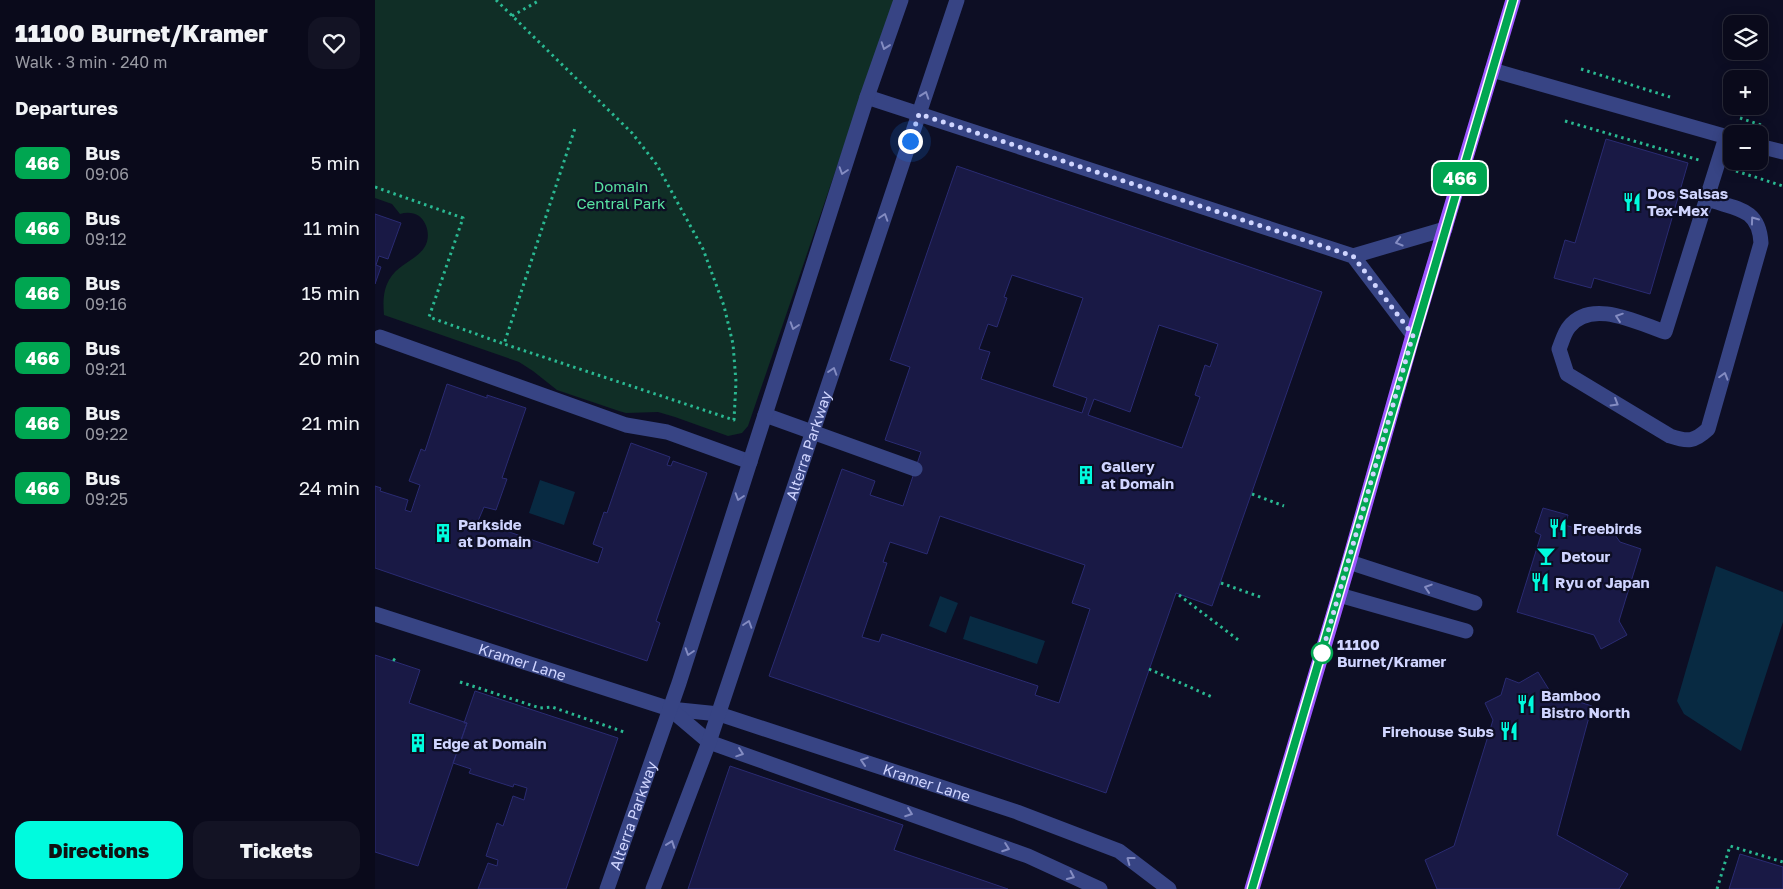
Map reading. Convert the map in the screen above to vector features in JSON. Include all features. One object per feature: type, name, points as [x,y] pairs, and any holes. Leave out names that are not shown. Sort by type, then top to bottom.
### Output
[{"type":"main road","points":[[1252,889],[1349,562],[1413,335],[1513,0]]},
{"type":"street","name":"Alterra Parkway","points":[[607,889],[670,709],[867,97],[901,0]]},
{"type":"street","name":"Alterra Parkway","points":[[653,889],[719,714],[957,0]]},
{"type":"street","points":[[1492,70],[1723,135]]},
{"type":"street","points":[[867,97],[1353,256],[1445,229]]},
{"type":"street","points":[[1768,148],[1783,152]]},
{"type":"street","points":[[1707,199],[1749,213],[1758,225],[1761,243],[1708,430],[1697,439],[1683,440],[1670,436],[1567,374],[1559,349],[1569,327],[1584,314],[1611,314],[1665,332],[1717,166],[1723,152]]},
{"type":"street","points":[[1353,256],[1413,335]]},
{"type":"street","points":[[380,337],[626,425],[667,432],[750,462]]},
{"type":"street","points":[[765,415],[915,469]]},
{"type":"street","points":[[1349,562],[1475,603]]},
{"type":"street","points":[[1339,594],[1466,631]]},
{"type":"street","name":"Kramer Lane","points":[[375,614],[670,709],[719,714],[1017,812],[1119,851],[1169,889]]},
{"type":"street","name":"Kramer Lane","points":[[670,709],[709,742],[1028,856],[1100,889]]},
{"type":"path","points":[[375,188],[463,218],[429,317],[504,344],[734,420],[736,382],[733,344],[724,306],[703,249],[657,165],[632,133],[496,0]]},
{"type":"path","points":[[512,16],[539,0]]},
{"type":"path","points":[[1565,120],[1783,186]]},
{"type":"path","points":[[504,344],[575,128]]},
{"type":"path","points":[[1252,494],[1284,506]]},
{"type":"path","points":[[1221,583],[1263,598]]},
{"type":"path","points":[[1179,594],[1241,642]]},
{"type":"path","points":[[1149,669],[1213,697]]},
{"type":"path","points":[[460,682],[540,708],[552,707],[625,732]]},
{"type":"path","points":[[1717,889],[1730,846],[1783,862]]},
{"type":"green space","name":"Domain Central Park","points":[[375,0],[894,0],[748,426],[742,433],[728,436],[658,412],[626,413],[619,411],[557,390],[519,362],[384,315],[384,297],[389,280],[397,270],[424,248],[428,235],[425,223],[419,216],[409,213],[400,214],[392,204],[375,198]]},
{"type":"water","points":[[540,480],[575,492],[564,525],[529,513]]},
{"type":"water","points":[[1716,566],[1783,592],[1783,622],[1741,751],[1684,714],[1677,701]]},
{"type":"water","points":[[940,596],[958,603],[946,633],[929,626]]},
{"type":"water","points":[[970,616],[1045,641],[1037,664],[963,639]]},
{"type":"building","name":"Dos Salsas Tex-Mex","points":[[1606,139],[1688,163],[1650,294],[1594,278],[1591,288],[1554,278],[1565,240],[1575,243]]},
{"type":"building","name":"Gallery at Domain","points":[[957,166],[1322,292],[1212,606],[1176,593],[1106,793],[769,676],[842,469],[875,481],[870,495],[903,506],[921,452],[885,440],[910,367],[890,360]],"holes":[[[1012,275],[1083,298],[1053,386],[1087,398],[1082,413],[981,379],[990,352],[979,349],[988,324],[997,327],[1007,298],[1004,297]],[[1159,325],[1218,344],[1210,367],[1205,365],[1195,395],[1200,397],[1182,448],[1088,415],[1094,399],[1130,412]],[[940,516],[1085,565],[1072,603],[1090,609],[1059,703],[1035,695],[1038,686],[882,634],[879,642],[862,637],[887,563],[883,562],[890,542],[927,554]]]},
{"type":"building","points":[[375,214],[401,223],[388,259],[379,256],[376,265],[381,267],[375,284]]},
{"type":"building","name":"Parkside at Domain","points":[[447,384],[487,398],[487,395],[526,408],[502,478],[507,479],[496,510],[484,507],[478,521],[598,563],[603,548],[593,544],[604,512],[607,513],[631,443],[670,457],[667,465],[671,466],[673,461],[707,473],[656,621],[660,623],[647,661],[375,568],[375,486],[381,488],[380,491],[408,500],[405,510],[411,512],[420,485],[409,481],[421,449],[425,451]]},
{"type":"building","points":[[1543,508],[1568,515],[1565,525],[1591,533],[1608,525],[1620,542],[1641,549],[1619,621],[1627,635],[1601,649],[1594,635],[1517,612],[1541,535],[1535,532]]},
{"type":"building","name":"Edge at Domain","points":[[375,655],[420,670],[409,703],[467,723],[418,866],[375,852]]},
{"type":"building","points":[[1538,672],[1551,693],[1592,706],[1557,835],[1628,874],[1619,889],[1437,889],[1425,860],[1454,846],[1493,720],[1485,703],[1501,695],[1506,678],[1519,683]]},
{"type":"building","points":[[475,691],[618,738],[566,889],[478,889],[488,863],[497,866],[498,860],[486,856],[497,823],[503,826],[513,796],[524,800],[527,788],[514,784],[513,787],[469,773],[471,769],[453,763],[467,723],[464,723]]},
{"type":"building","points":[[730,766],[903,825],[894,850],[1008,889],[688,889]]},
{"type":"building","points":[[1740,854],[1783,867],[1783,889],[1729,889]]},
{"type":"bus line","name":"466","points":[[1252,889],[1349,562],[1413,335],[1513,0]]},
{"type":"place","name":"Dos Salsas Tex-Mex","points":[[1632,202]]},
{"type":"place","name":"Gallery at Domain","points":[[1086,475]]},
{"type":"place","name":"Freebirds","points":[[1558,528]]},
{"type":"place","name":"Parkside at Domain","points":[[443,533]]},
{"type":"place","name":"Detour","points":[[1546,556]]},
{"type":"place","name":"Ryu of Japan","points":[[1540,582]]},
{"type":"place","name":"11100 Burnet/Kramer","points":[[1322,653]]},
{"type":"place","name":"Bamboo Bistro North","points":[[1526,704]]},
{"type":"place","name":"Firehouse Subs","points":[[1509,731]]},
{"type":"place","name":"Edge at Domain","points":[[418,743]]},
{"type":"route","points":[[910,141],[919,114],[1353,256],[1413,335],[1322,653]]}]
